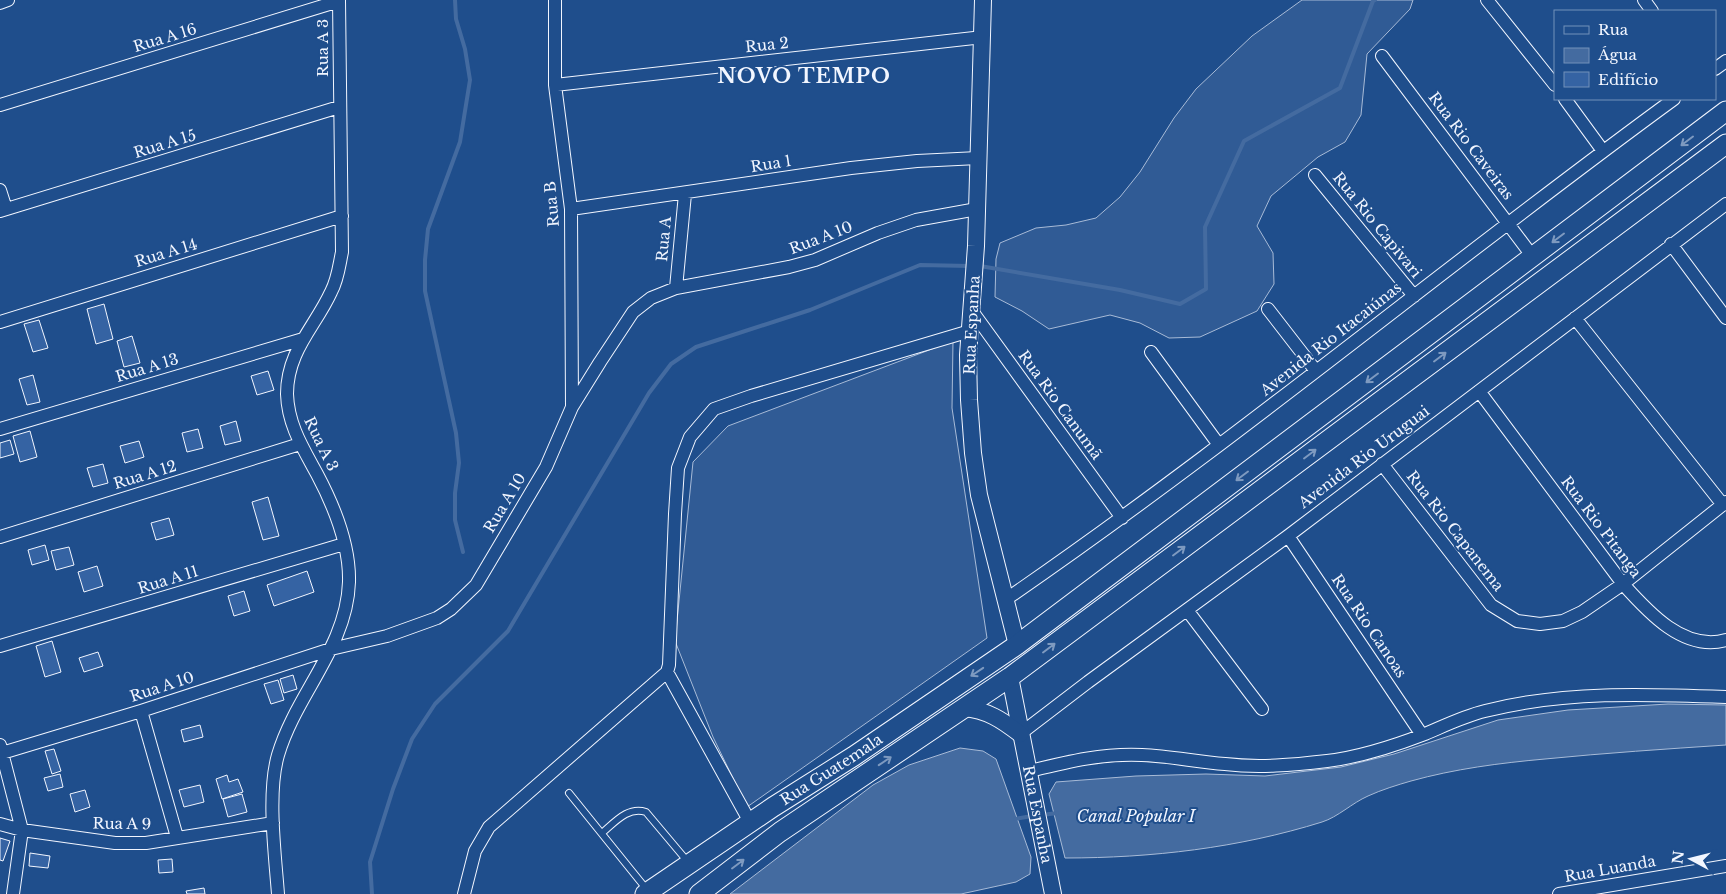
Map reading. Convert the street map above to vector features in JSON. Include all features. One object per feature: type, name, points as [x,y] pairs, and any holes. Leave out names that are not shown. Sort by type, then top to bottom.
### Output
[{"type":"main road","name":"Rua Guatemala","points":[[647,893],[750,822],[854,756],[1017,645],[1726,111]]},
{"type":"main road","name":"Rua Guatemala","points":[[699,894],[780,832],[1010,677],[1726,144]]},
{"type":"main road","points":[[854,756],[866,774]]},
{"type":"street","points":[[0,2],[8,0]]},
{"type":"street","name":"Rua B","points":[[555,0],[555,85],[570,209],[572,407]]},
{"type":"street","name":"Rua Espanha","points":[[983,0],[976,246],[968,355],[968,382],[972,453],[979,494],[1017,645]]},
{"type":"street","points":[[1487,0],[1554,85]]},
{"type":"street","name":"Rua A 16","points":[[0,105],[339,1]]},
{"type":"street","name":"Rua A 3","points":[[278,894],[273,824],[274,780],[278,756],[286,734],[331,649],[340,628],[346,606],[349,581],[344,544],[337,518],[300,444],[288,411],[287,394],[290,368],[294,354],[331,293],[338,276],[342,252],[339,1]]},
{"type":"street","name":"Rua 2","points":[[555,85],[983,37]]},
{"type":"street","name":"Rua Rio Caveiras","points":[[1382,56],[1533,257]]},
{"type":"street","points":[[1716,68],[1726,60]]},
{"type":"street","points":[[1566,100],[1603,151]]},
{"type":"street","name":"Avenida Rio Itacaiúnas","points":[[1005,600],[1122,518],[1220,445],[1603,151],[1673,100]]},
{"type":"street","name":"Rua A 15","points":[[3,210],[339,107]]},
{"type":"street","name":"Rua 1","points":[[570,209],[685,194],[852,168],[917,161],[978,158]]},
{"type":"street","name":"Rua Rio Capivari","points":[[1315,175],[1414,296]]},
{"type":"street","points":[[0,190],[3,210]]},
{"type":"street","name":"Rua A","points":[[676,288],[685,194]]},
{"type":"street","name":"Avenida Rio Uruguai","points":[[1020,734],[1288,536],[1726,204]]},
{"type":"street","name":"Rua A 10","points":[[1,749],[142,711],[331,649],[387,636],[437,618],[451,609],[476,585],[546,467],[572,407],[633,312],[651,298],[676,288],[789,267],[815,260],[878,233],[916,220],[977,209]]},
{"type":"street","name":"Rua A 14","points":[[0,322],[342,216]]},
{"type":"street","points":[[1671,244],[1726,318]]},
{"type":"street","points":[[1268,309],[1316,372]]},
{"type":"street","name":"Rua Rio Canumã","points":[[972,311],[1122,518]]},
{"type":"street","points":[[1576,318],[1724,504],[1623,584]]},
{"type":"street","points":[[464,894],[475,851],[489,826],[667,672],[669,665],[678,468],[690,437],[714,410],[751,396],[970,331]]},
{"type":"street","name":"Rua A 13","points":[[0,429],[303,339]]},
{"type":"street","points":[[1151,352],[1220,445]]},
{"type":"street","name":"Rua Rio Pitanga","points":[[1479,391],[1623,584],[1641,604],[1668,628],[1695,640],[1717,643],[1726,640]]},
{"type":"street","name":"Rua A 12","points":[[0,538],[300,444]]},
{"type":"street","name":"Rua Rio Capanema","points":[[1382,464],[1491,605],[1518,621],[1540,624],[1563,621],[1582,612],[1623,584]]},
{"type":"street","name":"Rua Rio Canoas","points":[[1288,536],[1422,735]]},
{"type":"street","name":"Rua A 11","points":[[0,646],[344,544]]},
{"type":"street","points":[[1186,610],[1262,709]]},
{"type":"street","points":[[667,672],[750,822]]},
{"type":"street","name":"Rua Espanha","points":[[1010,677],[1053,894]]},
{"type":"street","points":[[1030,771],[1104,756],[1142,755],[1225,764],[1295,765],[1330,761],[1380,750],[1483,711],[1520,703],[1574,697],[1669,695],[1726,697]]},
{"type":"street","points":[[964,708],[989,713],[1020,734]]},
{"type":"street","points":[[142,711],[177,837]]},
{"type":"street","points":[[1,749],[22,830],[13,894]]},
{"type":"street","name":"Rua A 9","points":[[0,824],[22,830],[115,843],[146,843],[273,824]]},
{"type":"street","name":"Rua Luanda","points":[[1560,894],[1726,866]]},
{"type":"lane","points":[[569,793],[647,893]]},
{"type":"lane","points":[[602,834],[630,812],[637,809],[646,812],[689,864]]},
{"type":"shaded area","points":[[1302,0],[1413,0],[1410,9],[1367,54],[1361,115],[1345,142],[1318,157],[1271,196],[1257,226],[1273,253],[1274,284],[1257,311],[1200,337],[1169,338],[1140,323],[1110,315],[1049,329],[1022,311],[995,297],[996,259],[1000,243],[1036,228],[1066,225],[1096,218],[1120,197],[1140,172],[1174,118],[1196,89],[1252,36]]},
{"type":"shaded area","points":[[953,341],[952,408],[987,638],[747,807],[713,737],[675,641],[693,462],[728,426]]},
{"type":"water","name":"Canal Popular I","points":[[1668,704],[1726,705],[1726,745],[1528,761],[1444,773],[1378,792],[1322,822],[1259,839],[1195,850],[1130,856],[1065,858],[1049,794],[1056,782],[1136,776],[1206,774],[1265,776],[1341,767],[1394,754],[1498,720],[1568,710]]},
{"type":"water","points":[[960,748],[983,751],[996,759],[1031,857],[1030,874],[1016,882],[961,894],[730,894],[873,785],[909,765]]},
{"type":"building","points":[[104,304],[113,339],[96,344],[87,309]]},
{"type":"building","points":[[39,320],[48,348],[33,352],[24,324]]},
{"type":"building","points":[[132,336],[140,363],[124,367],[117,341]]},
{"type":"building","points":[[268,371],[274,390],[257,395],[251,376]]},
{"type":"building","points":[[33,375],[40,402],[27,405],[19,379]]},
{"type":"building","points":[[236,421],[241,441],[225,445],[220,426]]},
{"type":"building","points":[[198,429],[203,448],[187,452],[182,433]]},
{"type":"building","points":[[30,431],[37,457],[20,462],[13,436]]},
{"type":"building","points":[[10,440],[14,454],[0,458],[0,443]]},
{"type":"building","points":[[139,441],[144,457],[125,463],[120,446]]},
{"type":"building","points":[[103,464],[108,483],[93,487],[87,468]]},
{"type":"building","points":[[268,497],[279,536],[263,540],[252,502]]},
{"type":"building","points":[[169,518],[174,535],[156,540],[151,523]]},
{"type":"building","points":[[45,545],[49,560],[32,565],[28,550]]},
{"type":"building","points":[[69,547],[74,565],[56,570],[51,551]]},
{"type":"building","points":[[97,566],[103,586],[84,592],[78,572]]},
{"type":"building","points":[[307,571],[314,592],[274,606],[267,585]]},
{"type":"building","points":[[244,591],[250,611],[234,616],[228,596]]},
{"type":"building","points":[[52,641],[61,672],[45,677],[36,646]]},
{"type":"building","points":[[98,652],[103,666],[84,672],[79,658]]},
{"type":"building","points":[[293,675],[297,689],[284,693],[280,679]]},
{"type":"building","points":[[278,680],[284,700],[271,704],[264,684]]},
{"type":"building","points":[[200,725],[203,737],[184,742],[181,730]]},
{"type":"building","points":[[54,749],[61,771],[52,774],[45,751]]},
{"type":"building","points":[[60,774],[63,787],[48,791],[44,778]]},
{"type":"building","points":[[227,775],[229,782],[238,779],[243,792],[222,799],[216,779]]},
{"type":"building","points":[[200,785],[204,802],[184,807],[179,790]]},
{"type":"building","points":[[85,790],[90,807],[75,812],[70,794]]},
{"type":"building","points":[[242,794],[247,812],[228,817],[223,799]]},
{"type":"building","points":[[0,838],[10,841],[3,861],[0,860]]},
{"type":"building","points":[[30,853],[50,856],[48,868],[29,866]]},
{"type":"building","points":[[172,859],[173,872],[159,873],[158,860]]},
{"type":"building","points":[[204,888],[205,894],[187,894],[186,891]]},
{"type":"waterway","points":[[455,0],[456,19],[465,49],[470,80],[460,142],[428,229],[425,291],[456,433],[459,463],[455,493],[455,520],[463,552]]},
{"type":"waterway","points":[[980,266],[1120,290],[1180,304],[1206,289],[1205,227],[1244,141],[1340,88],[1375,0]]},
{"type":"waterway","points":[[372,894],[370,862],[393,789],[412,739],[435,704],[508,631],[649,393],[671,364],[696,347],[810,310],[920,265],[970,266]]},
{"type":"waterway","points":[[1042,815],[1057,813]]},
{"type":"waterway","points":[[1015,819],[1032,816]]},
{"type":"district","name":"NOVO TEMPO","points":[[804,76]]}]
